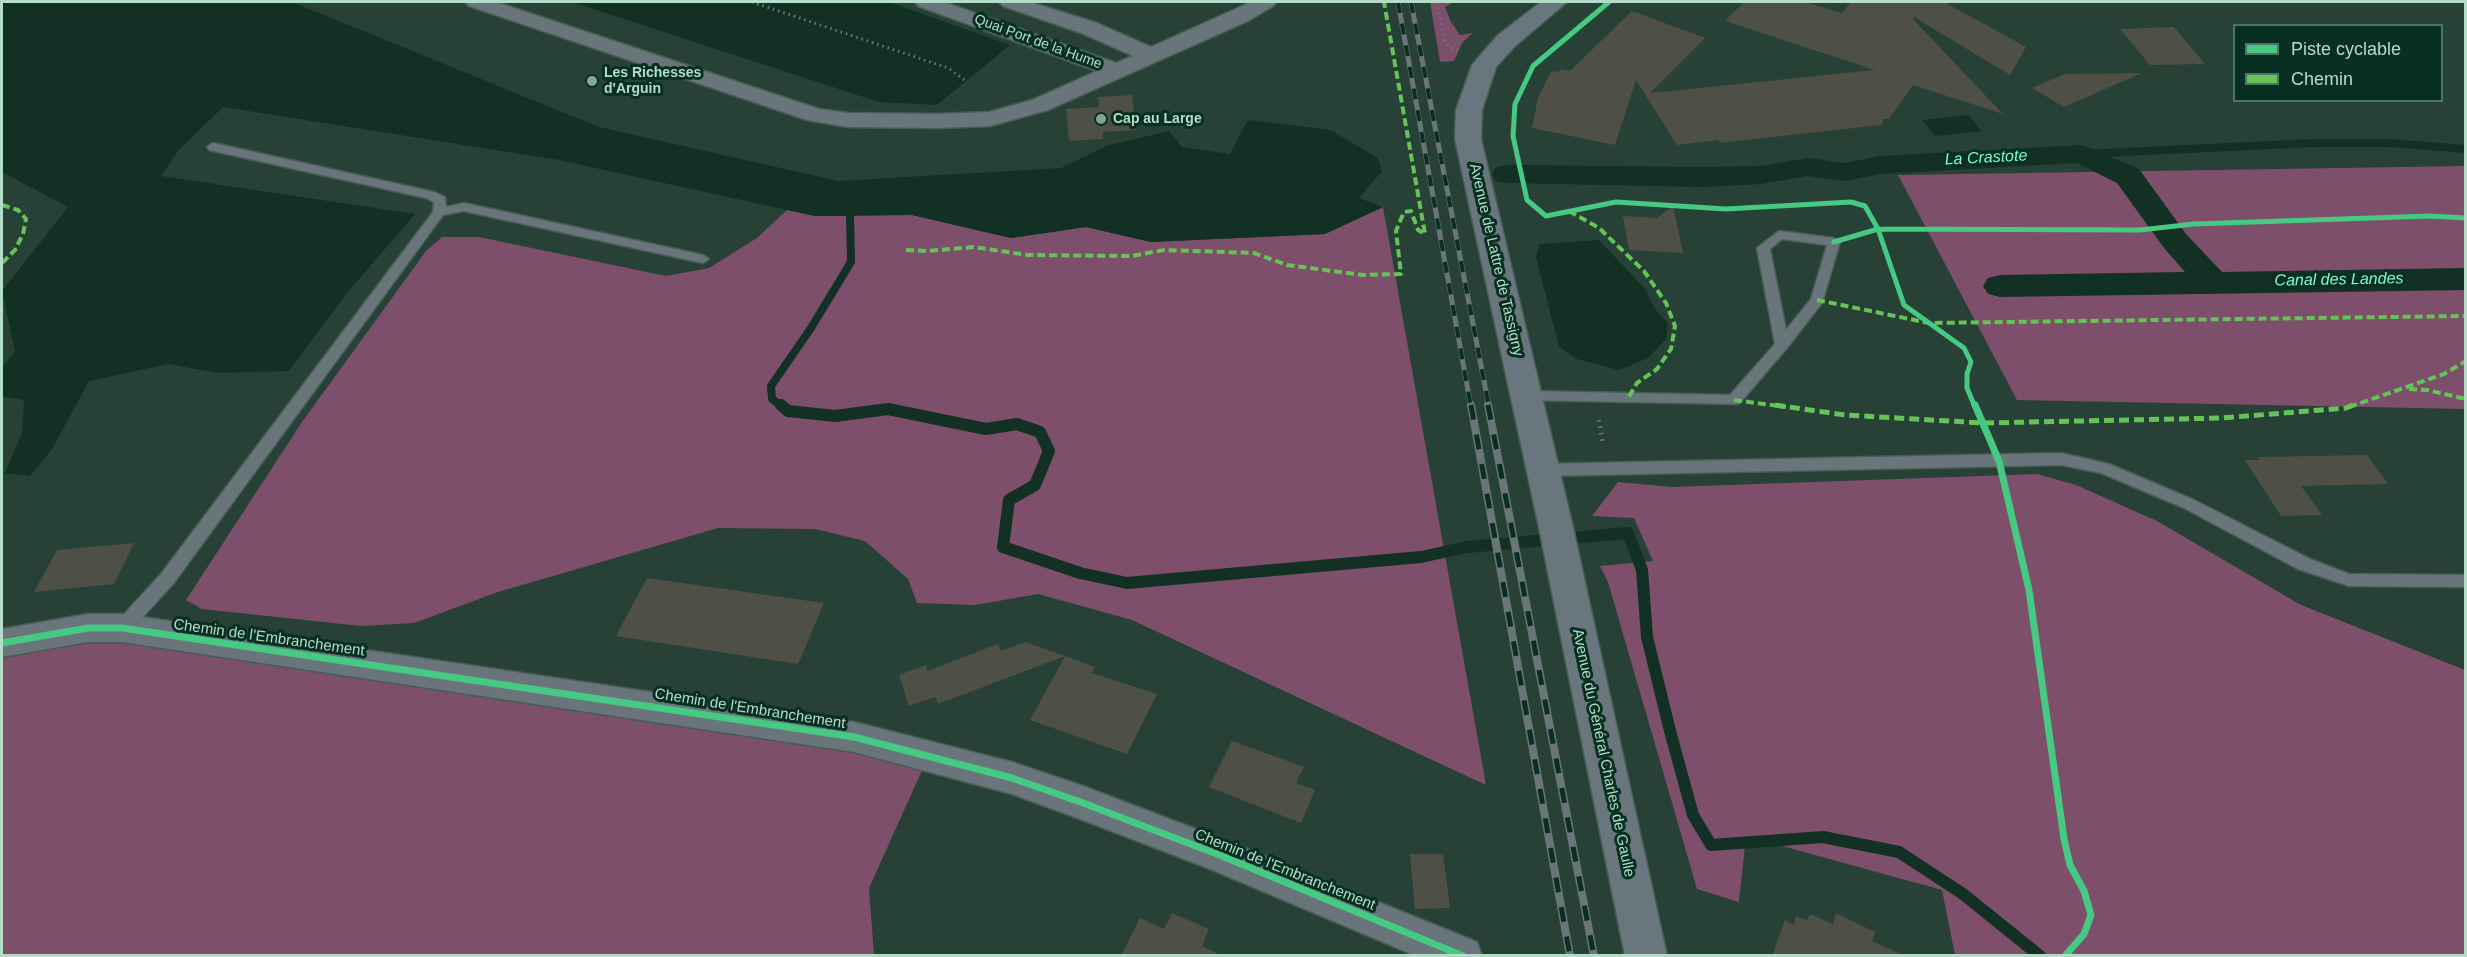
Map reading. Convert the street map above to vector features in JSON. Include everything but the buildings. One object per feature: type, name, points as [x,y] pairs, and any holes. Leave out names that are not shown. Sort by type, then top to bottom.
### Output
[{"type":"main road","name":"Avenue de Lattre de Tassigny","points":[[1555,2],[1506,41],[1487,60],[1473,94],[1467,124],[1467,139],[1558,538]]},
{"type":"main road","name":"Avenue du Général Charles de Gaulle","points":[[1558,538],[1646,956]]},
{"type":"street","points":[[476,2],[815,115],[848,120],[938,122],[990,119],[1040,105],[1252,11],[1266,2]]},
{"type":"street","name":"Quai Port de la Hume","points":[[924,2],[1111,74]]},
{"type":"street","name":"Quai Port de la Hume","points":[[1010,2],[1089,28],[1152,56]]},
{"type":"street","name":"Chemin de l'Embranchement","points":[[2,643],[88,628],[122,628],[854,737],[1012,778],[1094,807],[1222,856],[1463,956]]},
{"type":"lane","points":[[122,628],[167,579],[439,212],[441,200],[430,195],[213,147]]},
{"type":"lane","points":[[439,212],[464,207],[703,260]]},
{"type":"lane","points":[[1527,396],[1734,400],[1782,345],[1817,300],[1834,242],[1779,235],[1763,248],[1782,345]]},
{"type":"lane","points":[[1544,470],[2061,459],[2104,468],[2189,504],[2304,564],[2349,580],[2466,580]]},
{"type":"path","points":[[752,2],[948,68],[966,81]]},
{"type":"path","points":[[1437,2],[1445,41],[1449,47],[1487,60]]},
{"type":"path","points":[[1517,159],[1513,136],[1515,104],[1533,66],[1609,2]]},
{"type":"shaded area","points":[[2,2],[292,2],[599,127],[838,181],[1061,168],[1106,146],[1169,131],[1182,147],[1230,154],[1248,120],[1330,130],[1378,158],[1382,171],[1359,198],[1383,207],[1325,234],[1151,242],[1086,227],[1011,238],[912,215],[815,216],[559,160],[223,107],[178,151],[161,176],[415,214],[347,293],[289,371],[218,373],[168,364],[89,381],[52,449],[30,476],[5,473],[22,433],[24,400],[2,396],[2,367],[15,352],[2,291],[68,207],[2,172]]},
{"type":"shaded area","points":[[572,2],[889,2],[1010,45],[937,105],[879,102]]},
{"type":"shaded area","points":[[1430,2],[1453,2],[1445,7],[1451,22],[1460,35],[1473,33],[1462,43],[1454,61],[1440,62]]},
{"type":"shaded area","points":[[1968,115],[1982,131],[1935,136],[1922,120]]},
{"type":"shaded area","points":[[2465,166],[2465,409],[2017,400],[1898,175]]},
{"type":"shaded area","points":[[1383,207],[1486,785],[1132,620],[1038,594],[975,605],[917,603],[908,579],[865,541],[815,529],[718,528],[498,592],[414,623],[361,626],[202,609],[186,600],[302,422],[426,251],[442,237],[479,237],[666,276],[709,268],[757,238],[787,210],[815,216],[912,215],[1011,238],[1086,227],[1151,242],[1325,234]]},
{"type":"shaded area","points":[[1599,240],[1645,289],[1655,309],[1668,323],[1666,339],[1648,358],[1619,370],[1577,359],[1559,347],[1536,257],[1540,244]]},
{"type":"shaded area","points":[[2037,474],[2076,485],[2157,521],[2301,605],[2465,670],[2465,955],[1955,955],[1942,890],[1746,836],[1739,902],[1697,889],[1608,582],[1600,566],[1653,561],[1634,518],[1592,516],[1618,482],[1672,487]]},
{"type":"shaded area","points":[[88,628],[929,755],[869,888],[874,955],[2,956],[2,643]]},
{"type":"waterway","name":"La Crastote","points":[[2082,154],[2313,143],[2390,143],[2466,149]]},
{"type":"waterway","name":"La Crastote","points":[[1507,174],[1704,177],[1761,175],[1808,167],[1845,172],[1880,165],[2082,154],[2128,176],[2175,241],[2213,282]]},
{"type":"waterway","points":[[783,407],[772,399],[771,386],[811,328],[851,262],[850,216]]},
{"type":"waterway","name":"Canal des Landes","points":[[2000,286],[2466,279]]},
{"type":"waterway","points":[[781,405],[788,411],[835,416],[888,409],[986,429],[1017,424],[1040,432],[1049,451],[1035,485],[1009,500],[1003,547],[1080,573],[1127,583],[1421,557],[1467,547],[1628,533],[1642,570],[1647,637],[1670,731],[1693,815],[1711,845],[1823,837],[1899,852],[1963,894],[2040,956]]},
{"type":"railway","points":[[1398,2],[1471,407]]},
{"type":"railway","points":[[1411,2],[1489,407]]},
{"type":"railway","points":[[1471,405],[1570,956]]},
{"type":"railway","points":[[1488,405],[1594,956]]},
{"type":"marked path","points":[[906,250],[928,251],[973,247],[1028,255],[1132,256],[1164,250],[1254,253],[1287,265],[1363,275],[1401,274],[1396,231],[1404,212],[1411,211],[1418,230],[1425,234],[1384,2]]},
{"type":"marked path","points":[[2,205],[18,210],[26,219],[23,234],[15,250],[2,263]]},
{"type":"marked path","points":[[1569,211],[1599,228],[1644,271],[1666,303],[1675,326],[1671,349],[1657,369],[1637,383],[1628,398]]},
{"type":"marked path","points":[[1817,300],[1929,323],[2466,316]]},
{"type":"marked path","points":[[1734,400],[1845,415],[1984,423],[2222,418],[2346,408],[2444,374],[2466,361]]},
{"type":"marked path","points":[[2409,389],[2427,390],[2466,399]]},
{"type":"cycle path","points":[[1609,2],[1533,66],[1515,104],[1513,136],[1527,200],[1546,216],[1616,202],[1726,209],[1851,202],[1865,206],[1878,229],[1904,305],[1964,348],[1971,362],[1967,374],[1967,388],[1999,461],[2029,590],[2064,839],[2070,865],[2084,891],[2091,915],[2084,934],[2065,956]]},
{"type":"cycle path","points":[[1834,242],[1878,229],[2140,230],[2194,224],[2430,216],[2466,218]]},
{"type":"cycle path","points":[[2,643],[88,628],[122,628],[854,737],[1012,778],[1083,803],[1222,856],[1463,956]]},
{"type":"place","name":"Les Richesses d'Arguin","points":[[592,81]]},
{"type":"place","name":"Cap au Large","points":[[1101,119]]}]
